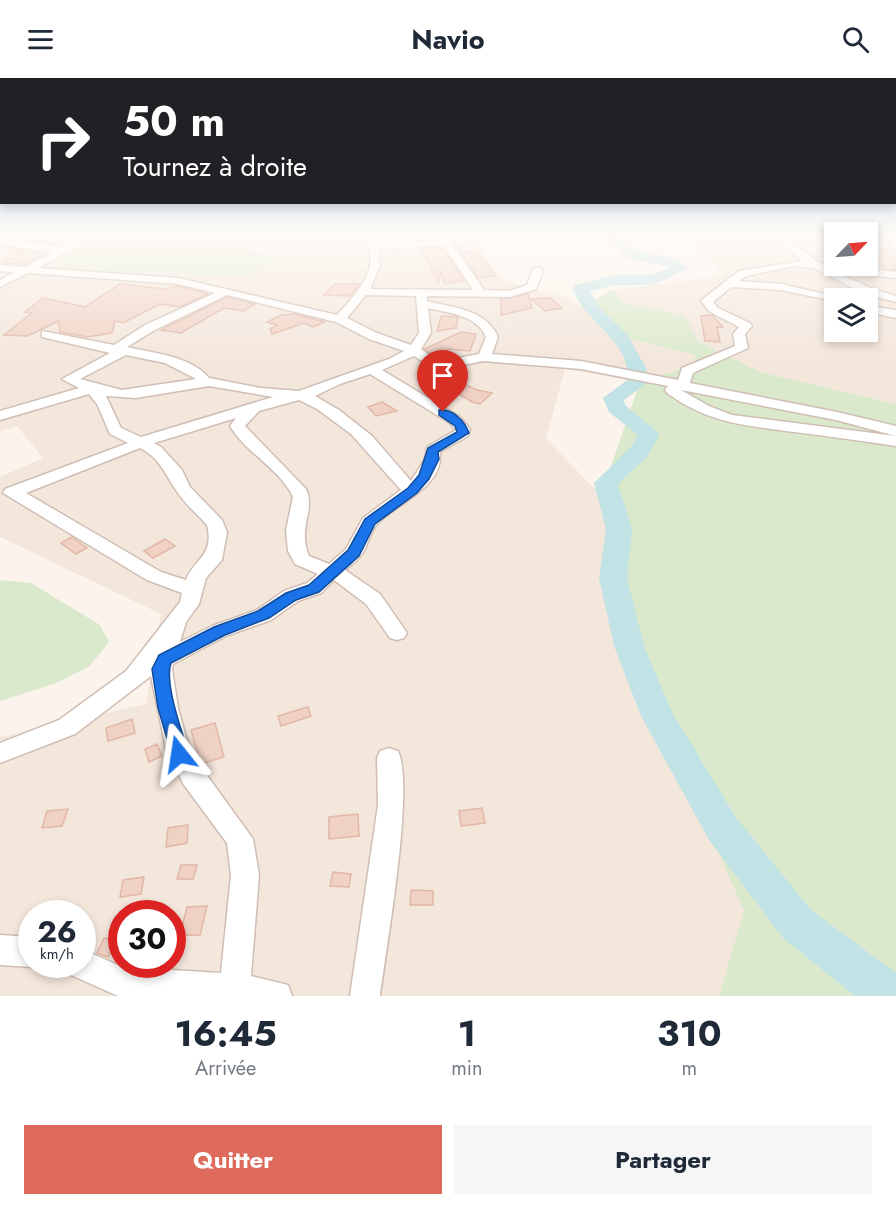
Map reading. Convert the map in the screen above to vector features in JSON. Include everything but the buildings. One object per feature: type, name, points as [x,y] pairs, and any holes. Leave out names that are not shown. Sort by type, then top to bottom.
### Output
[{"type":"street","points":[[148,279],[178,281],[340,319],[373,336],[414,350],[436,366],[484,357],[581,366],[837,416],[896,431]]},
{"type":"street","points":[[340,319],[362,292],[368,279]]},
{"type":"street","points":[[471,279],[480,292]]},
{"type":"street","points":[[362,292],[422,298],[480,292],[523,292],[532,287],[535,279]]},
{"type":"street","points":[[736,279],[707,301],[714,310],[746,326],[739,334],[742,348],[722,354],[687,371],[681,385],[672,390],[706,410],[749,424],[763,423],[896,441]]},
{"type":"street","points":[[756,279],[772,286]]},
{"type":"street","points":[[842,279],[865,288]]},
{"type":"street","points":[[730,284],[772,286],[824,296]]},
{"type":"street","points":[[223,293],[149,328],[118,351],[69,379],[92,389],[127,396],[205,382],[262,392],[300,395],[324,408],[366,440],[382,455],[399,479],[412,490]]},
{"type":"street","points":[[878,296],[896,299]]},
{"type":"street","points":[[193,587],[180,586],[154,576],[48,510],[11,493],[169,432],[300,395],[386,366],[414,350],[425,333],[422,298]]},
{"type":"street","points":[[422,298],[447,307],[489,328],[492,337],[484,357]]},
{"type":"street","points":[[878,311],[896,314]]},
{"type":"street","points":[[46,334],[92,343],[118,351],[155,356],[181,364],[198,373],[205,382]]},
{"type":"street","points":[[0,753],[67,728],[133,677],[219,631],[264,615],[291,596],[314,588],[354,552],[369,522],[412,490],[430,470],[432,450],[460,436],[463,429],[454,420],[372,370]]},
{"type":"street","points":[[0,416],[92,389]]},
{"type":"street","points":[[92,389],[104,403],[115,431],[144,443],[163,458],[176,473],[183,489],[216,524],[217,546],[213,560],[197,576],[191,599],[133,677]]},
{"type":"street","points":[[253,408],[237,426],[243,438],[298,492],[301,498],[296,526],[298,554],[302,560],[346,578],[373,599],[397,633]]},
{"type":"street","points":[[96,970],[121,982],[255,993],[240,839],[193,778],[179,754],[167,708],[161,669],[176,621]]},
{"type":"street","points":[[365,996],[391,805],[389,758]]},
{"type":"street","points":[[0,950],[18,951]]},
{"type":"shaded area","points":[[0,279],[504,279],[507,282],[565,297],[583,307],[606,333],[695,355],[697,365],[640,382],[565,369],[546,439],[601,495],[639,667],[745,911],[719,996],[0,996],[0,737],[146,704],[161,614],[0,537],[0,477],[43,458],[17,426],[0,431]]},
{"type":"shaded area","points":[[701,279],[896,279],[896,404],[760,372],[698,341],[685,316],[622,302],[613,290]]},
{"type":"green space","points":[[613,289],[622,302],[685,316],[698,341],[760,372],[896,404],[896,996],[719,996],[744,911],[639,667],[601,495],[640,382],[696,365],[695,355],[606,333],[583,307]]},
{"type":"green space","points":[[0,580],[31,583],[100,625],[109,642],[90,666],[54,684],[0,701]]},
{"type":"waterway","points":[[655,279],[616,280],[581,288],[592,310],[622,340],[638,370],[635,384],[613,398],[616,408],[649,434],[639,452],[606,483],[619,529],[613,578],[629,646],[657,716],[722,828],[797,924],[890,996]]},
{"type":"route","points":[[179,754],[167,708],[161,669],[165,659],[219,631],[264,615],[291,596],[314,588],[332,573],[354,552],[369,522],[382,510],[412,490],[430,470],[433,459],[432,450],[463,433],[460,424],[443,412]]}]
